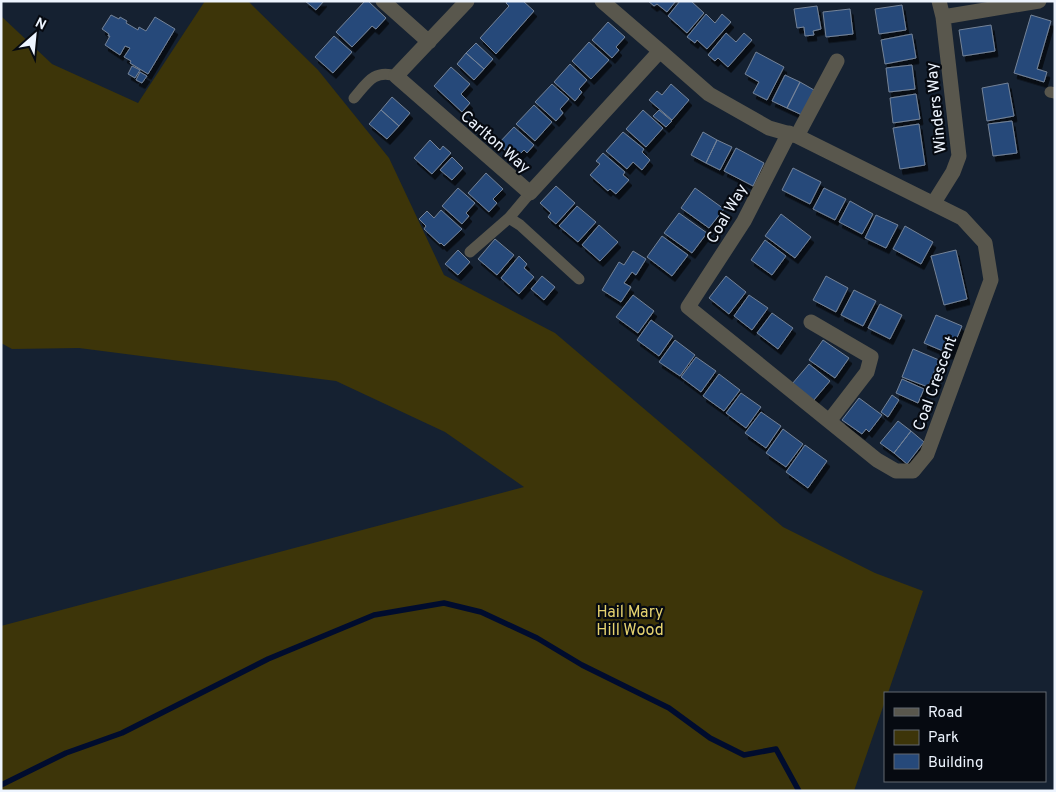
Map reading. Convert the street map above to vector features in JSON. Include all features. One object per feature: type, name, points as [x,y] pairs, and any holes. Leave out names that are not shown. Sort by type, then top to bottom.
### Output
[{"type":"street","points":[[383,1],[429,42]]},
{"type":"street","points":[[396,76],[467,1]]},
{"type":"street","points":[[602,1],[660,51]]},
{"type":"street","name":"Winders Way","points":[[933,204],[953,172],[959,156],[940,1]]},
{"type":"street","points":[[943,17],[1039,1]]},
{"type":"street","name":"Coal Crescent","points":[[660,51],[709,94],[769,128],[793,134],[962,218],[986,243],[990,280],[927,454],[913,471],[896,471],[877,460],[830,420],[688,307]]},
{"type":"street","name":"Carlton Way","points":[[396,76],[530,193],[660,51]]},
{"type":"street","points":[[793,134],[838,61]]},
{"type":"street","name":"Coal Way","points":[[688,307],[744,221],[793,134]]},
{"type":"street","points":[[811,322],[871,357],[867,372],[830,420]]},
{"type":"lane","points":[[354,98],[376,75],[382,73],[396,76]]},
{"type":"lane","points":[[470,252],[509,218],[530,193]]},
{"type":"lane","points":[[509,218],[580,280]]},
{"type":"green space","name":"Hail Mary Hill Wood","points":[[205,1],[248,1],[318,70],[389,158],[444,275],[555,333],[783,527],[875,573],[923,591],[888,692],[884,692],[884,704],[854,791],[1,791],[1,626],[524,487],[445,432],[336,381],[79,348],[12,349],[1,343],[1,16],[52,64],[138,103]]},
{"type":"building","points":[[305,1],[324,1],[316,10]]},
{"type":"building","points":[[365,1],[368,1],[386,18],[376,29],[372,26],[352,47],[336,32]]},
{"type":"building","points":[[507,1],[523,1],[534,11],[496,54],[480,38],[509,6],[506,3]]},
{"type":"building","points":[[648,1],[676,1],[667,12],[657,4],[654,6]]},
{"type":"building","points":[[680,1],[691,1],[704,13],[687,33],[668,16]]},
{"type":"building","points":[[902,5],[906,30],[879,34],[875,9]]},
{"type":"building","points":[[817,6],[821,29],[813,31],[814,35],[805,36],[804,27],[797,28],[794,9]]},
{"type":"building","points":[[850,9],[853,34],[826,37],[823,12]]},
{"type":"building","points":[[706,14],[715,23],[722,14],[731,22],[707,49],[697,40],[695,43],[687,37]]},
{"type":"building","points":[[111,15],[119,19],[120,17],[138,30],[139,27],[146,31],[155,17],[175,29],[148,74],[124,57],[130,48],[125,46],[120,55],[105,45],[110,36],[102,29]]},
{"type":"building","points":[[1031,15],[1051,21],[1037,69],[1047,72],[1044,82],[1014,73]]},
{"type":"building","points":[[608,22],[625,37],[616,47],[619,50],[612,58],[592,40]]},
{"type":"building","points":[[991,25],[995,51],[963,56],[959,30]]},
{"type":"building","points":[[726,33],[736,42],[744,33],[752,40],[728,67],[718,58],[715,61],[708,55]]},
{"type":"building","points":[[912,34],[916,58],[885,64],[881,40]]},
{"type":"building","points":[[334,36],[352,52],[333,73],[315,57]]},
{"type":"building","points":[[589,42],[609,60],[591,79],[572,61]]},
{"type":"building","points":[[476,43],[493,59],[484,69],[466,53]]},
{"type":"building","points":[[756,52],[784,67],[767,100],[753,93],[759,82],[745,74]]},
{"type":"building","points":[[466,53],[484,69],[474,80],[457,64]]},
{"type":"building","points":[[570,64],[587,80],[579,89],[582,92],[575,101],[554,82]]},
{"type":"building","points":[[912,65],[915,89],[889,92],[886,68]]},
{"type":"building","points":[[132,66],[140,70],[135,78],[128,74]]},
{"type":"building","points":[[451,67],[470,84],[461,94],[470,103],[462,112],[434,86]]},
{"type":"building","points":[[140,72],[147,76],[142,83],[136,80]]},
{"type":"building","points":[[785,75],[800,82],[787,108],[772,101]]},
{"type":"building","points":[[800,82],[814,90],[802,115],[787,108]]},
{"type":"building","points":[[1008,83],[1014,116],[987,121],[982,88]]},
{"type":"building","points":[[552,84],[569,99],[560,109],[563,113],[556,121],[535,102]]},
{"type":"building","points":[[671,84],[689,100],[672,120],[649,100],[657,91],[662,95]]},
{"type":"building","points":[[916,94],[920,119],[893,123],[890,98]]},
{"type":"building","points":[[392,97],[410,113],[399,126],[381,110]]},
{"type":"building","points":[[534,105],[552,122],[535,141],[516,124]]},
{"type":"building","points":[[381,110],[399,126],[387,139],[369,124]]},
{"type":"building","points":[[643,110],[663,128],[646,147],[626,129]]},
{"type":"building","points":[[659,110],[672,121],[666,127],[653,116]]},
{"type":"building","points":[[1012,121],[1017,153],[993,156],[988,124]]},
{"type":"building","points":[[919,124],[925,165],[900,169],[893,128]]},
{"type":"building","points":[[514,127],[534,145],[527,153],[524,150],[515,159],[498,144]]},
{"type":"building","points":[[623,132],[644,149],[642,152],[650,160],[642,170],[633,162],[627,169],[606,151]]},
{"type":"building","points":[[703,132],[717,140],[706,163],[691,155]]},
{"type":"building","points":[[430,140],[440,150],[443,146],[451,153],[432,174],[414,158]]},
{"type":"building","points":[[717,140],[732,147],[720,170],[706,163]]},
{"type":"building","points":[[736,148],[764,163],[753,186],[724,171]]},
{"type":"building","points":[[603,153],[625,172],[623,175],[629,180],[616,194],[610,189],[608,191],[590,175],[600,164],[596,161]]},
{"type":"building","points":[[452,157],[463,168],[452,180],[440,170]]},
{"type":"building","points":[[793,168],[821,182],[810,204],[782,190]]},
{"type":"building","points":[[486,173],[503,189],[493,199],[497,203],[489,212],[468,193]]},
{"type":"building","points":[[556,186],[575,203],[556,224],[548,217],[551,213],[540,203]]},
{"type":"building","points":[[458,188],[475,203],[466,213],[469,216],[462,224],[442,206]]},
{"type":"building","points":[[695,188],[724,209],[709,228],[681,208]]},
{"type":"building","points":[[824,188],[846,199],[835,220],[813,209]]},
{"type":"building","points":[[850,201],[873,214],[862,234],[839,222]]},
{"type":"building","points":[[577,206],[596,222],[578,242],[559,226]]},
{"type":"building","points":[[441,210],[462,229],[444,246],[424,229],[426,226],[419,219],[427,211],[434,218]]},
{"type":"building","points":[[679,213],[707,233],[692,253],[664,233]]},
{"type":"building","points":[[781,214],[811,237],[795,258],[765,236]]},
{"type":"building","points":[[876,215],[898,225],[886,248],[865,238]]},
{"type":"building","points":[[599,225],[618,242],[600,261],[582,245]]},
{"type":"building","points":[[905,226],[933,242],[921,264],[893,249]]},
{"type":"building","points":[[662,236],[688,255],[672,276],[647,257]]},
{"type":"building","points":[[495,239],[514,255],[497,275],[478,259]]},
{"type":"building","points":[[765,240],[786,256],[772,275],[751,260]]},
{"type":"building","points":[[458,250],[470,262],[458,275],[445,264]]},
{"type":"building","points":[[956,250],[967,299],[944,305],[931,256]]},
{"type":"building","points":[[633,251],[646,259],[636,275],[632,272],[624,283],[631,287],[621,302],[602,290],[619,262],[624,265]]},
{"type":"building","points":[[519,256],[527,264],[524,268],[534,277],[519,294],[501,278]]},
{"type":"building","points":[[542,276],[555,287],[544,300],[531,289]]},
{"type":"building","points":[[726,276],[746,292],[729,314],[709,298]]},
{"type":"building","points":[[826,276],[848,288],[836,312],[813,300]]},
{"type":"building","points":[[854,290],[876,301],[863,326],[841,315]]},
{"type":"building","points":[[633,295],[654,311],[638,333],[616,317]]},
{"type":"building","points":[[749,295],[768,308],[752,330],[734,316]]},
{"type":"building","points":[[880,304],[902,315],[890,339],[868,328]]},
{"type":"building","points":[[772,313],[793,328],[778,349],[757,333]]},
{"type":"building","points":[[936,315],[962,326],[950,354],[924,343]]},
{"type":"building","points":[[651,320],[673,336],[659,356],[637,340]]},
{"type":"building","points":[[675,340],[695,355],[680,376],[659,362]]},
{"type":"building","points":[[823,340],[849,358],[835,378],[809,360]]},
{"type":"building","points":[[913,349],[939,360],[928,387],[902,377]]},
{"type":"building","points":[[696,357],[716,371],[701,392],[681,377]]},
{"type":"building","points":[[809,364],[830,381],[813,401],[792,384]]},
{"type":"building","points":[[719,374],[740,390],[724,411],[703,396]]},
{"type":"building","points":[[902,379],[924,389],[918,403],[896,393]]},
{"type":"building","points":[[741,393],[761,407],[746,428],[726,413]]},
{"type":"building","points":[[892,395],[899,400],[888,417],[881,412]]},
{"type":"building","points":[[859,398],[882,415],[869,432],[866,429],[862,434],[842,420]]},
{"type":"building","points":[[761,412],[781,426],[766,448],[745,433]]},
{"type":"building","points":[[898,421],[911,431],[894,453],[880,443]]},
{"type":"building","points":[[783,429],[803,444],[786,467],[766,453]]},
{"type":"building","points":[[911,431],[924,442],[907,464],[894,453]]},
{"type":"building","points":[[805,445],[827,461],[808,488],[786,472]]},
{"type":"waterway","points":[[1,785],[66,753],[122,733],[268,659],[374,615],[444,603],[481,612],[537,638],[582,665],[669,708],[710,738],[744,755],[776,749],[799,791]]}]
